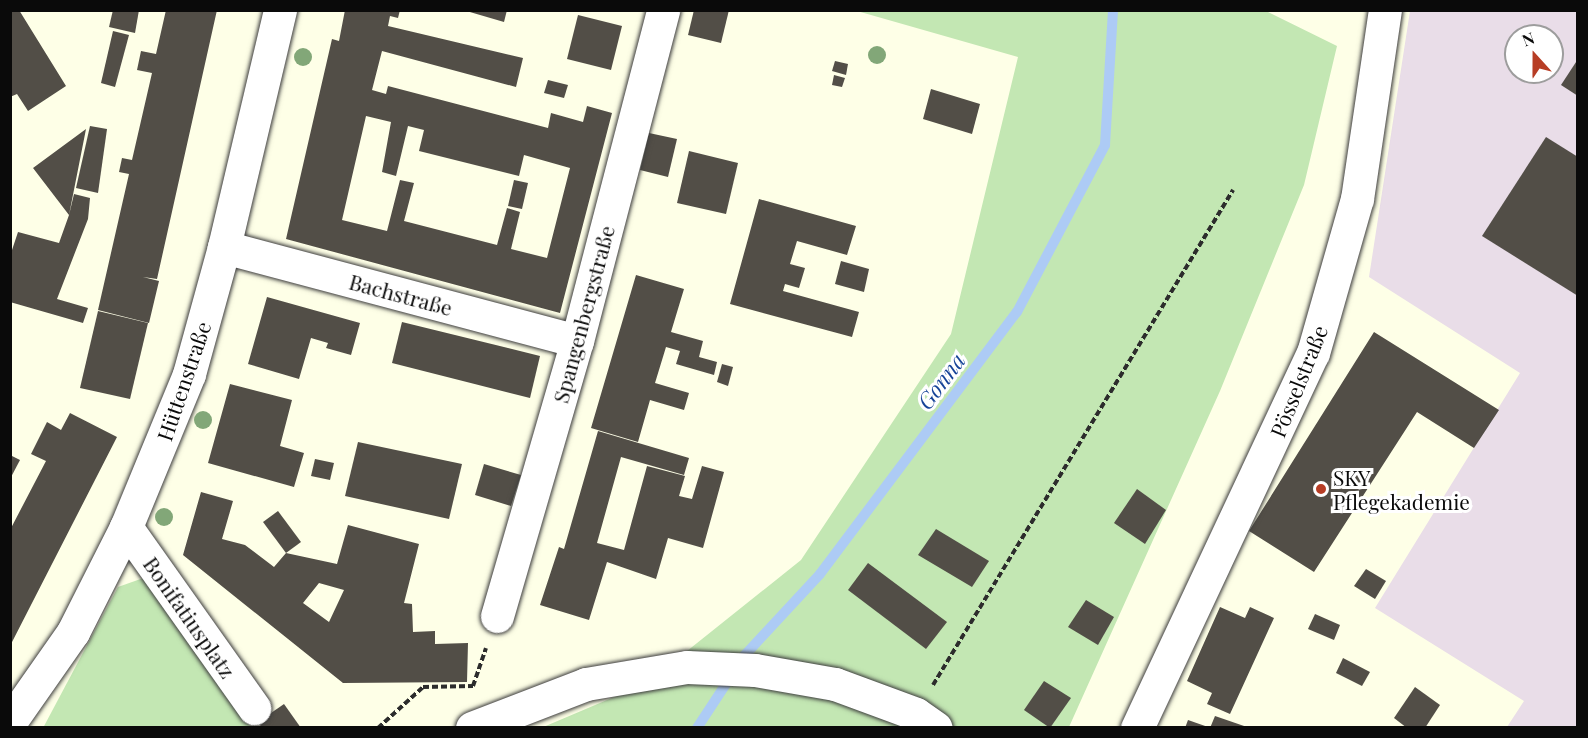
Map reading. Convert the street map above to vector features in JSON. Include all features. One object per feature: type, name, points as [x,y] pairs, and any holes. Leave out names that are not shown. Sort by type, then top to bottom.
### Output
[{"type":"street","name":"Hüttenstraße","points":[[10,722],[74,632],[126,527],[189,374],[224,247],[280,10]]},
{"type":"street","name":"Spangenbergstraße","points":[[497,616],[577,341],[663,10]]},
{"type":"street","name":"Pösselstraße","points":[[1137,728],[1313,353],[1357,199],[1385,10]]},
{"type":"street","name":"Bachstraße","points":[[224,247],[577,341]]},
{"type":"street","name":"Bonifatiusplatz","points":[[126,527],[254,708]]},
{"type":"street","points":[[472,728],[586,684],[687,667],[755,670],[836,684],[926,721]]},
{"type":"path","points":[[926,721],[1233,190]]},
{"type":"path","points":[[378,728],[423,687],[473,686],[497,616]]},
{"type":"shaded area","points":[[1410,11],[1577,11],[1577,727],[1507,727],[1524,701],[1375,608],[1520,373],[1369,277]]},
{"type":"green space","points":[[857,11],[1266,11],[1337,46],[1304,185],[1220,391],[1069,727],[541,728],[647,683],[801,560],[951,334],[1018,57]]},
{"type":"green space","points":[[149,576],[251,727],[43,728],[118,587]]},
{"type":"building","points":[[10,10],[19,10],[66,86],[28,111],[17,94],[10,97]]},
{"type":"building","points":[[113,10],[139,10],[135,33],[109,27]]},
{"type":"building","points":[[166,10],[217,10],[157,279],[143,277],[159,281],[149,323],[98,310],[129,174],[119,172],[122,158],[132,160],[152,73],[137,70],[141,51],[156,54]]},
{"type":"building","points":[[345,10],[400,10],[398,18],[390,16],[388,26],[523,58],[516,87],[382,51],[372,90],[386,94],[388,86],[548,128],[551,113],[583,122],[587,106],[612,113],[560,313],[286,239],[332,39],[339,41]],"holes":[[[366,116],[391,122],[382,172],[396,176],[408,126],[424,130],[419,151],[519,176],[524,155],[570,168],[547,258],[511,249],[520,212],[507,208],[497,245],[404,221],[414,183],[400,180],[387,231],[342,220]]]},
{"type":"building","points":[[463,10],[507,10],[504,22]]},
{"type":"building","points":[[694,10],[729,10],[721,43],[688,35]]},
{"type":"building","points":[[578,15],[622,26],[611,70],[567,59]]},
{"type":"building","points":[[113,31],[129,35],[115,87],[101,83]]},
{"type":"building","points":[[1578,59],[1578,96],[1561,85],[1564,84]]},
{"type":"building","points":[[835,61],[848,64],[846,75],[832,71]]},
{"type":"building","points":[[834,75],[845,78],[842,87],[832,85]]},
{"type":"building","points":[[548,80],[568,85],[564,98],[544,93]]},
{"type":"building","points":[[931,89],[980,104],[972,134],[923,119]]},
{"type":"building","points":[[90,126],[107,129],[98,193],[76,188]]},
{"type":"building","points":[[86,129],[69,215],[33,168]]},
{"type":"building","points":[[649,133],[677,139],[668,177],[640,170]]},
{"type":"building","points":[[1546,137],[1578,157],[1578,296],[1482,236]]},
{"type":"building","points":[[689,151],[738,163],[726,214],[677,203]]},
{"type":"building","points":[[514,180],[528,183],[522,209],[508,206]]},
{"type":"building","points":[[74,194],[90,198],[88,219],[57,299],[88,308],[83,323],[10,302],[10,256],[18,232],[59,243]]},
{"type":"building","points":[[759,199],[856,226],[847,255],[797,241],[790,264],[805,268],[799,288],[785,284],[783,291],[859,312],[852,337],[730,304]]},
{"type":"building","points":[[841,261],[869,269],[864,292],[835,284]]},
{"type":"building","points":[[636,275],[684,289],[671,332],[703,341],[699,357],[717,362],[714,375],[676,364],[680,351],[666,347],[655,383],[689,393],[684,410],[650,400],[638,442],[591,428]]},
{"type":"building","points":[[267,297],[360,323],[351,355],[326,348],[328,343],[311,338],[299,379],[248,364]]},
{"type":"building","points":[[98,311],[148,323],[130,399],[80,388]]},
{"type":"building","points":[[402,322],[540,356],[530,398],[392,363]]},
{"type":"building","name":"SKY Pflegekademie","points":[[1374,332],[1499,410],[1474,448],[1417,412],[1314,572],[1249,531]]},
{"type":"building","points":[[722,364],[733,367],[728,386],[717,382]]},
{"type":"building","points":[[230,384],[292,400],[280,446],[304,453],[294,487],[208,463]]},
{"type":"building","points":[[70,413],[117,437],[10,646],[10,530],[46,461],[31,454],[47,422],[61,430]]},
{"type":"building","points":[[598,431],[689,458],[684,475],[621,457],[597,543],[624,550],[647,466],[685,476],[679,496],[692,499],[702,466],[724,472],[703,548],[668,538],[656,579],[607,562],[589,620],[540,605],[559,547],[564,549]]},
{"type":"building","points":[[358,442],[462,464],[449,519],[345,496]]},
{"type":"building","points":[[10,455],[20,460],[10,479]]},
{"type":"building","points":[[315,459],[334,463],[330,480],[311,476]]},
{"type":"building","points":[[484,464],[521,475],[511,506],[475,495]]},
{"type":"building","points":[[1137,489],[1166,510],[1145,544],[1114,523]]},
{"type":"building","points":[[201,492],[233,501],[222,539],[245,545],[274,567],[286,553],[337,564],[348,525],[419,544],[404,603],[412,604],[413,632],[435,631],[435,644],[468,643],[467,682],[343,683],[183,555]],"holes":[[[319,583],[344,590],[329,622],[303,603]]]},
{"type":"building","points":[[278,511],[301,542],[286,553],[263,522]]},
{"type":"building","points":[[936,529],[989,561],[972,587],[918,555]]},
{"type":"building","points":[[868,563],[947,622],[926,649],[848,590]]},
{"type":"building","points":[[1366,569],[1386,581],[1375,599],[1354,586]]},
{"type":"building","points":[[1086,600],[1114,617],[1098,645],[1068,627]]},
{"type":"building","points":[[1220,607],[1245,618],[1250,607],[1274,618],[1230,714],[1207,704],[1212,693],[1187,681]]},
{"type":"building","points":[[1315,614],[1340,625],[1334,640],[1308,629]]},
{"type":"building","points":[[1343,658],[1370,672],[1362,686],[1336,673]]},
{"type":"building","points":[[1044,681],[1071,698],[1050,728],[1024,710]]},
{"type":"building","points":[[1415,687],[1440,705],[1425,728],[1407,728],[1394,718]]},
{"type":"building","points":[[284,704],[301,728],[262,728],[258,722]]},
{"type":"building","points":[[1215,716],[1247,727],[1247,728],[1210,728]]},
{"type":"building","points":[[1188,720],[1208,727],[1208,728],[1185,728]]},
{"type":"waterway","name":"Gonna","points":[[697,728],[745,655],[820,574],[1017,312],[1105,145],[1113,10]]},
{"type":"place","name":"SKY Pflegekademie","points":[[1321,489]]}]
